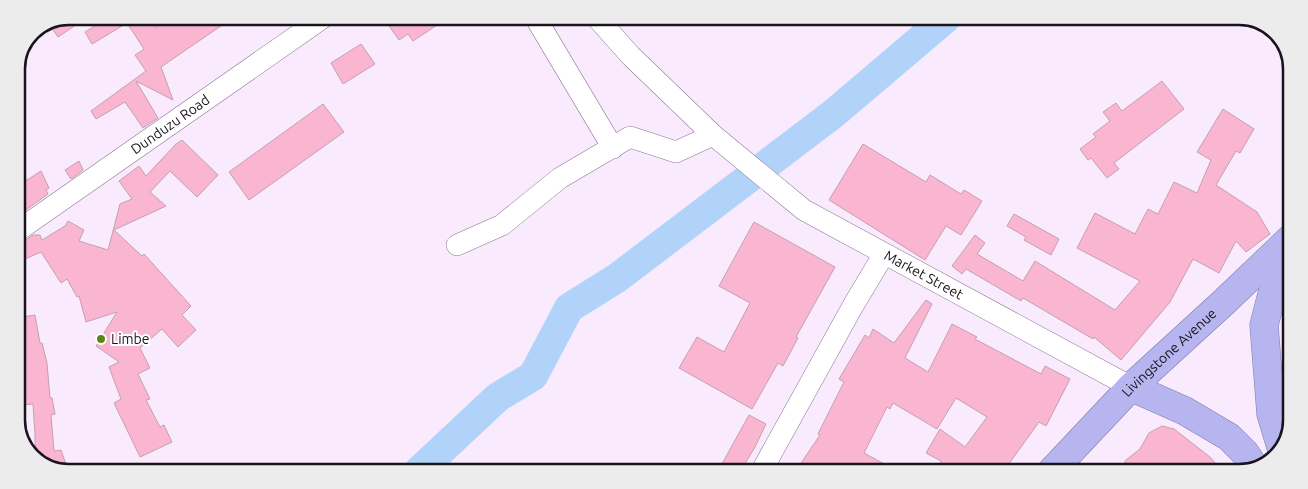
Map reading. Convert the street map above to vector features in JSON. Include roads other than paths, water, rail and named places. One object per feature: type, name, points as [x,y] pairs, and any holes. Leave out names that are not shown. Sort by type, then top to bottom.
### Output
[{"type":"highway","name":"Livingstone Avenue","points":[[1059,464],[1130,388],[1283,245]]},
{"type":"highway","points":[[1278,439],[1270,414],[1264,325],[1272,294],[1283,276]]},
{"type":"highway","points":[[1224,302],[1242,307],[1257,316],[1264,325]]},
{"type":"highway","points":[[1130,388],[1185,411],[1230,437],[1251,462]]},
{"type":"highway","points":[[1230,437],[1253,430],[1270,414]]},
{"type":"street","name":"Dunduzu Road","points":[[25,226],[313,25]]},
{"type":"street","points":[[540,25],[612,148]]},
{"type":"street","points":[[604,25],[631,56],[713,135],[804,210],[884,254]]},
{"type":"street","points":[[457,244],[502,225],[560,178],[630,137],[676,152],[713,135]]},
{"type":"street","name":"Market Street","points":[[765,464],[854,304],[884,254],[1016,324],[1130,388]]},
{"type":"waterway","points":[[426,464],[498,397],[533,376],[569,308],[617,278],[833,114],[938,25]]},
{"type":"place","name":"Limbe","points":[[101,339]]}]
